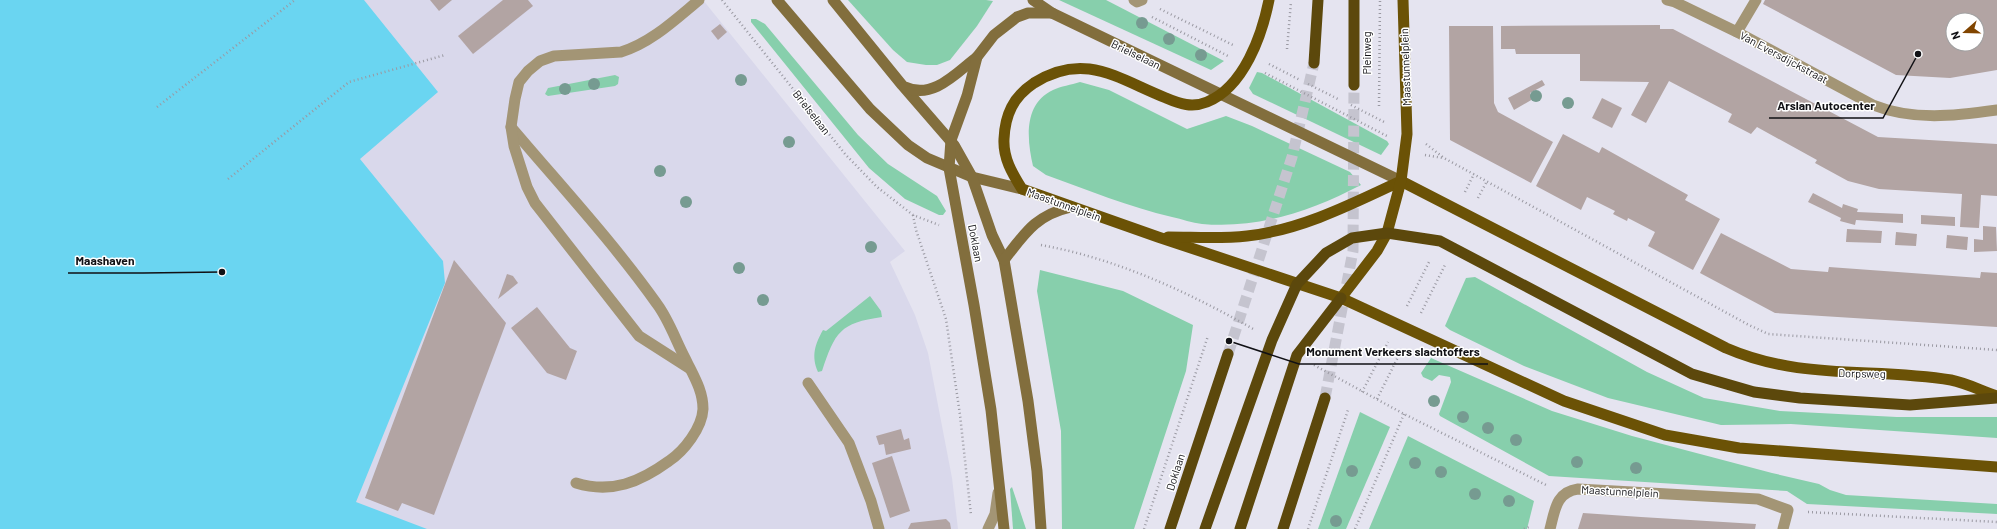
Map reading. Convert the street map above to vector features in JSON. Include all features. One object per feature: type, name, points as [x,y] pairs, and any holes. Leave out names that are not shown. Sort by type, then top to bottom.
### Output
[{"type":"highway","points":[[1314,63],[1318,0]]},
{"type":"highway","name":"Pleinweg","points":[[1354,0],[1354,85]]},
{"type":"highway","points":[[1205,529],[1272,340],[1297,284],[1326,253],[1352,238],[1387,233],[1440,241],[1692,374],[1720,383],[1777,396],[1902,404],[1997,397]]},
{"type":"highway","points":[[1240,529],[1297,355],[1340,298]]},
{"type":"highway","name":"Doklaan","points":[[1170,529],[1228,354]]},
{"type":"highway","points":[[1283,529],[1325,398]]},
{"type":"main road","points":[[777,0],[856,94],[895,135],[927,158],[949,168],[972,177],[1022,189]]},
{"type":"main road","points":[[833,0],[902,85],[951,140],[972,177]]},
{"type":"main road","name":"Brielselaan","points":[[1033,0],[1052,13],[1220,95]]},
{"type":"main road","name":"Maastunnelplein","points":[[1269,0],[1264,24],[1249,59],[1230,85],[1220,95],[1207,102],[1194,106],[1186,105],[1129,81],[1087,68],[1073,67],[1059,70],[1045,76],[1021,93],[1013,102],[1004,124],[1004,148],[1014,175],[1022,189],[1158,237],[1340,298],[1564,401],[1666,435],[1739,448],[1997,467]]},
{"type":"main road","name":"Maastunnelplein","points":[[1340,298],[1377,251],[1387,233],[1401,182],[1407,134],[1403,0]]},
{"type":"main road","name":"Doklaan","points":[[1004,529],[991,410],[974,305],[949,168],[951,140],[967,96],[977,57],[994,35],[1011,20],[1028,13],[1052,13]]},
{"type":"main road","points":[[902,85],[916,92],[929,91],[942,84],[977,57]]},
{"type":"main road","points":[[1220,95],[1469,216]]},
{"type":"main road","name":"Doklaan","points":[[972,177],[992,235],[1004,260],[1030,417],[1037,471],[1041,529]]},
{"type":"main road","points":[[1158,237],[1247,236],[1291,228],[1344,208],[1401,182]]},
{"type":"main road","points":[[1004,260],[1019,241],[1046,215],[1054,211],[1071,207]]},
{"type":"main road","name":"Dorpsweg","points":[[1469,216],[1726,348],[1756,360],[1774,365],[1843,373],[1893,374],[1952,381],[1997,397]]},
{"type":"street","points":[[690,368],[639,336],[535,203],[526,187],[518,164],[511,127],[519,82],[528,71],[540,61],[554,56],[621,52],[631,49],[660,31],[699,0]]},
{"type":"street","points":[[1134,0],[1137,2],[1142,0]]},
{"type":"street","name":"Van Eversdijckstraat","points":[[1667,0],[1675,2],[1737,32],[1873,105],[1894,112],[1943,116],[1997,110]]},
{"type":"street","points":[[1737,32],[1756,0]]},
{"type":"street","points":[[511,127],[596,227],[658,304],[702,394],[703,411],[694,433],[682,449],[655,471],[637,481],[610,488],[587,487],[576,483]]},
{"type":"street","points":[[808,383],[849,443],[872,501],[879,529]]},
{"type":"street","points":[[988,529],[995,514],[999,487]]},
{"type":"street","name":"Maastunnelplein","points":[[1565,492],[1578,489],[1758,500],[1788,510]]},
{"type":"street","points":[[1550,529],[1560,498],[1565,492]]},
{"type":"street","points":[[1783,529],[1788,510]]},
{"type":"path","points":[[157,107],[295,0]]},
{"type":"path","name":"Brielselaan","points":[[722,0],[845,154],[877,188],[912,215]]},
{"type":"path","points":[[1287,49],[1291,0]]},
{"type":"path","name":"Pleinweg","points":[[1380,0],[1380,106]]},
{"type":"path","points":[[1156,7],[1406,146],[1429,157],[1444,158]]},
{"type":"path","points":[[1148,11],[1151,17],[1223,54],[1249,59],[1407,134],[1430,146],[1444,158],[1487,182],[1768,334],[1997,350]]},
{"type":"path","points":[[228,179],[350,82],[445,55]]},
{"type":"path","points":[[1456,210],[1474,174]]},
{"type":"path","points":[[1469,216],[1487,182]]},
{"type":"path","points":[[912,215],[942,226],[960,230]]},
{"type":"path","points":[[912,215],[946,318],[960,415],[971,518]]},
{"type":"path","points":[[1019,241],[1090,256],[1141,274],[1174,288],[1272,340]]},
{"type":"path","points":[[1362,392],[1440,241]]},
{"type":"path","points":[[1377,399],[1453,248]]},
{"type":"path","name":"Doklaan","points":[[1144,529],[1208,336]]},
{"type":"path","name":"Maastunnelplein","points":[[1297,355],[1404,414],[1543,484],[1565,492]]},
{"type":"path","points":[[1308,529],[1348,410]]},
{"type":"path","points":[[1355,529],[1404,414]]},
{"type":"path","points":[[1788,510],[1997,522]]},
{"type":"shaded area","points":[[226,0],[703,0],[905,251],[890,262],[915,315],[928,353],[952,478],[958,529],[300,529]]},
{"type":"green space","points":[[848,0],[993,1],[977,26],[950,60],[937,65],[926,65],[907,62],[893,50]]},
{"type":"green space","points":[[1059,0],[1106,0],[1224,61],[1211,70]]},
{"type":"green space","points":[[751,19],[756,19],[765,24],[858,135],[888,164],[937,196],[946,211],[943,215],[939,215],[905,199],[869,168],[751,22]]},
{"type":"green space","points":[[1257,72],[1262,73],[1387,141],[1389,144],[1381,155],[1253,94],[1249,88]]},
{"type":"green space","points":[[615,75],[619,77],[618,84],[615,86],[548,96],[545,94],[548,88]]},
{"type":"green space","points":[[1080,82],[1109,90],[1187,129],[1226,116],[1252,126],[1350,172],[1361,185],[1323,203],[1284,216],[1244,224],[1223,225],[1202,224],[1156,213],[1046,175],[1033,166],[1029,145],[1032,113],[1036,104],[1043,96],[1059,87]]},
{"type":"green space","points":[[1040,270],[1123,291],[1193,325],[1186,371],[1134,529],[1062,529],[1061,431],[1037,291]]},
{"type":"green space","points":[[1475,277],[1647,372],[1704,398],[1780,411],[1897,417],[1997,417],[1997,438],[1791,424],[1721,425],[1608,398],[1524,366],[1450,330],[1445,326],[1466,278]]},
{"type":"green space","points":[[870,296],[881,311],[882,317],[857,322],[848,326],[841,332],[831,347],[822,371],[818,372],[814,355],[816,345],[823,330],[826,331]]},
{"type":"green space","points":[[1431,358],[1552,411],[1632,436],[1819,484],[1830,490],[1846,495],[1997,504],[1997,514],[1807,504],[1787,491],[1549,476],[1440,416],[1439,414],[1451,382],[1450,377],[1439,375],[1432,381],[1423,377],[1421,373]]},
{"type":"green space","points":[[1360,412],[1390,427],[1346,529],[1318,529]]},
{"type":"green space","points":[[1408,436],[1534,501],[1527,529],[1369,529]]},
{"type":"green space","points":[[1012,487],[1026,529],[1013,529],[1010,489]]},
{"type":"water","points":[[0,0],[364,0],[438,92],[360,159],[443,261],[445,283],[356,502],[427,529],[0,529]]},
{"type":"building","points":[[430,0],[452,0],[439,11]]},
{"type":"building","points":[[503,0],[528,0],[533,6],[473,54],[458,36]]},
{"type":"building","points":[[1765,0],[1997,0],[1997,70],[1950,78],[1896,75],[1763,4]]},
{"type":"building","points":[[720,24],[727,32],[718,40],[711,31]]},
{"type":"building","points":[[1660,25],[1660,29],[1673,29],[1878,137],[1997,144],[1997,196],[1981,195],[1979,228],[1960,227],[1962,194],[1879,189],[1848,181],[1815,163],[1817,160],[1757,127],[1751,134],[1728,122],[1732,114],[1669,81],[1646,123],[1631,115],[1649,82],[1580,81],[1580,54],[1516,54],[1515,49],[1501,49],[1501,26]]},
{"type":"building","points":[[1449,26],[1493,26],[1494,103],[1498,112],[1553,142],[1531,183],[1450,140]]},
{"type":"building","points":[[1542,80],[1545,85],[1530,93],[1533,99],[1514,110],[1508,98]]},
{"type":"building","points":[[1602,98],[1622,108],[1612,128],[1592,118]]},
{"type":"building","points":[[1563,134],[1599,153],[1602,147],[1688,195],[1685,200],[1720,219],[1693,270],[1648,246],[1655,232],[1628,218],[1627,221],[1613,214],[1615,211],[1587,197],[1581,210],[1536,186]]},
{"type":"building","points":[[1813,193],[1842,208],[1843,204],[1858,209],[1857,212],[1903,214],[1903,223],[1856,220],[1855,225],[1840,221],[1841,218],[1808,202]]},
{"type":"building","points":[[1921,215],[1955,217],[1955,226],[1921,224]]},
{"type":"building","points":[[1983,226],[1996,227],[1997,251],[1974,252],[1974,239],[1983,240]]},
{"type":"building","points":[[1847,229],[1882,231],[1881,243],[1846,242]]},
{"type":"building","points":[[1896,232],[1917,234],[1916,246],[1895,245]]},
{"type":"building","points":[[1721,233],[1791,269],[1828,272],[1829,267],[1980,278],[1981,272],[1997,273],[1997,327],[1775,313],[1700,273]]},
{"type":"building","points":[[1947,235],[1968,237],[1967,250],[1946,248]]},
{"type":"building","points":[[454,260],[506,323],[434,515],[402,503],[398,511],[365,498]]},
{"type":"building","points":[[507,274],[513,276],[518,283],[498,299]]},
{"type":"building","points":[[537,307],[570,348],[577,351],[566,380],[547,373],[511,328]]},
{"type":"building","points":[[901,429],[904,440],[909,438],[911,449],[886,455],[884,444],[879,445],[876,436]]},
{"type":"building","points":[[892,456],[910,511],[890,518],[872,463]]},
{"type":"building","points":[[1583,513],[1756,524],[1755,529],[1578,529]]},
{"type":"building","points":[[946,519],[950,523],[951,529],[908,529],[911,523]]},
{"type":"tunnel","points":[[1228,354],[1292,157],[1314,63]]},
{"type":"tunnel","points":[[1325,398],[1353,251],[1354,85]]},
{"type":"place","name":"Arslan Autocenter","points":[[1918,54]]},
{"type":"place","name":"Maashaven","points":[[222,272]]},
{"type":"place","name":"Monument Verkeers slachtoffers","points":[[1229,341]]}]
